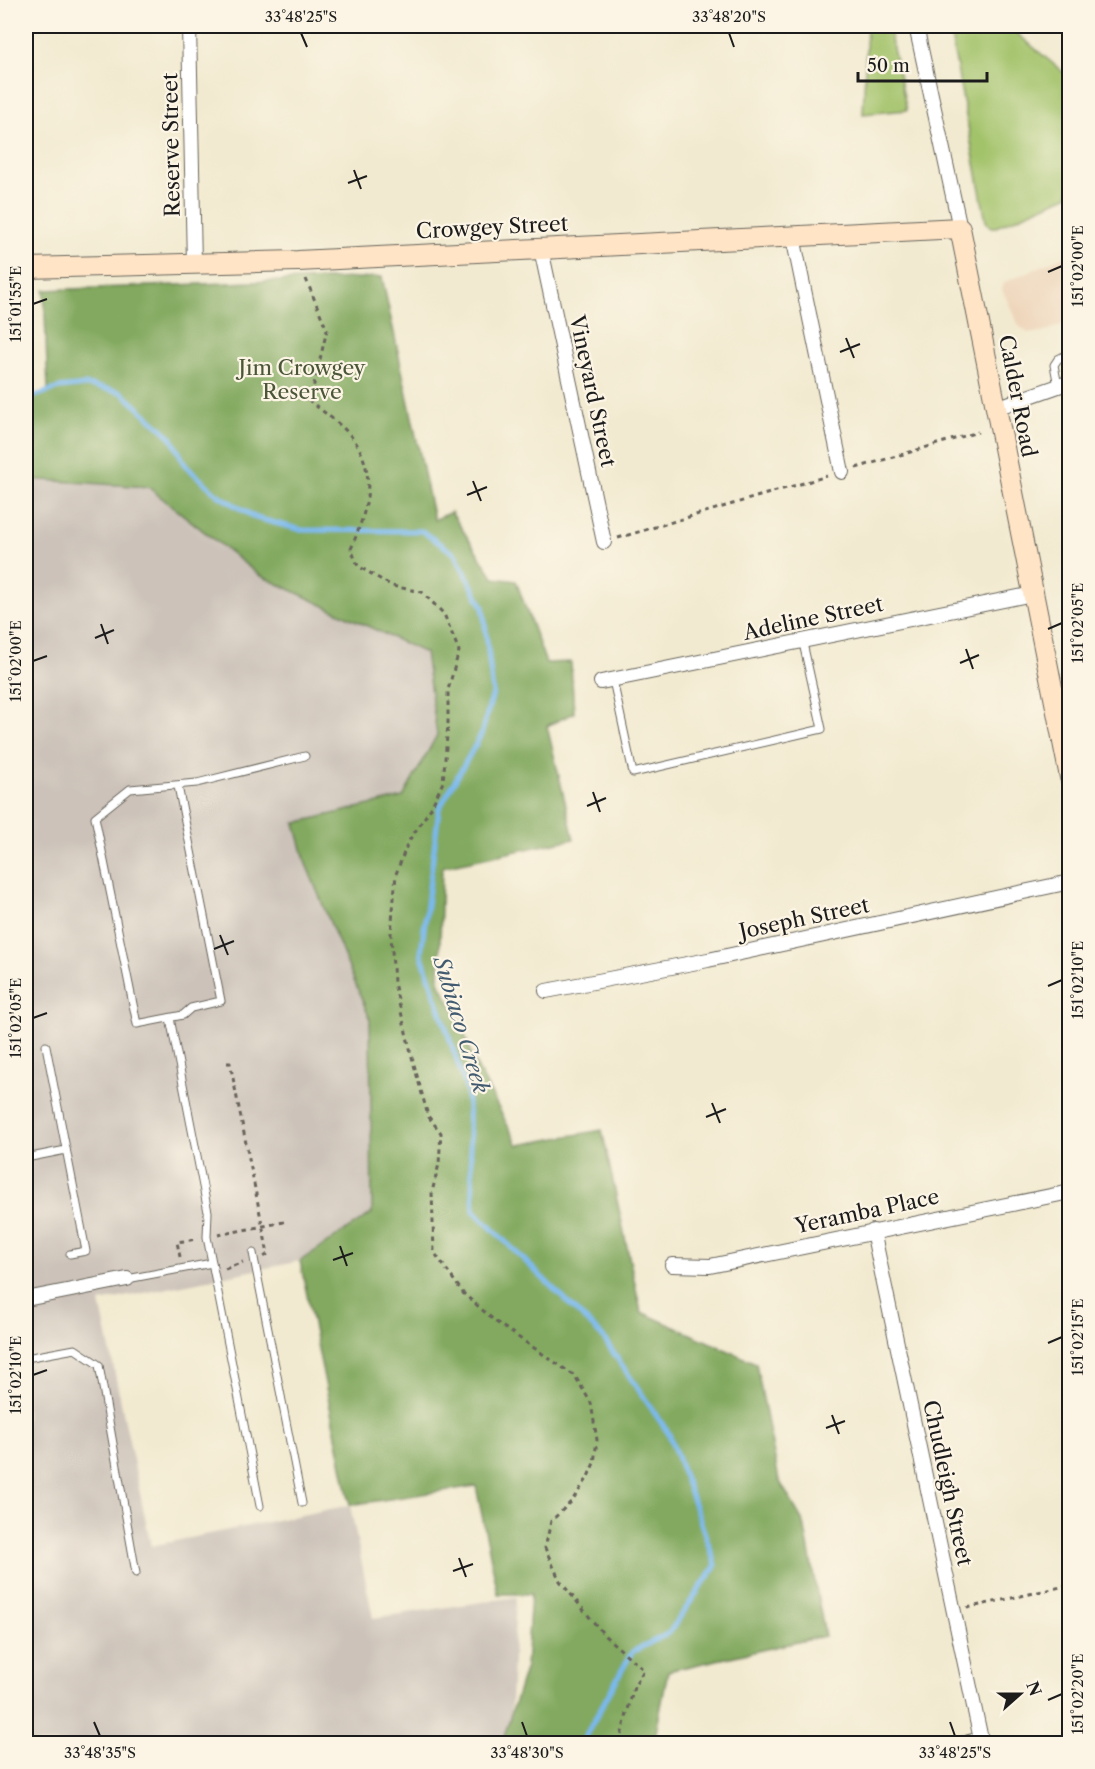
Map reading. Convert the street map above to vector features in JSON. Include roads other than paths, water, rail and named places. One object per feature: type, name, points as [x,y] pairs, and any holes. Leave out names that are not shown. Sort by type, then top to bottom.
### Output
[{"type":"street","name":"Reserve Street","points":[[189,26],[194,264]]},
{"type":"street","name":"Calder Road","points":[[916,26],[960,228],[1033,594],[1066,737],[1070,777]]},
{"type":"street","name":"Crowgey Street","points":[[26,268],[298,261],[960,228]]},
{"type":"street","points":[[793,237],[842,472]]},
{"type":"street","name":"Vineyard Street","points":[[542,249],[604,542]]},
{"type":"street","points":[[996,408],[1064,384]]},
{"type":"street","name":"Adeline Street","points":[[608,681],[803,643],[1033,594]]},
{"type":"street","name":"Joseph Street","points":[[546,991],[708,960],[1070,882]]},
{"type":"street","name":"Yeramba Place","points":[[672,1265],[710,1266],[1070,1192]]},
{"type":"street","name":"Chudleigh Street","points":[[873,1231],[981,1741]]},
{"type":"street","points":[[26,1299],[127,1279]]},
{"type":"street","points":[[961,1743],[981,1741]]},
{"type":"lane","points":[[1064,384],[1054,365],[1058,359],[1070,353]]},
{"type":"lane","points":[[608,681],[633,773],[822,729],[803,643]]},
{"type":"lane","points":[[178,786],[221,1001],[191,1008],[183,1015],[137,1024],[95,817],[130,789],[178,786],[305,756]]},
{"type":"lane","points":[[170,1018],[208,1212],[207,1237],[260,1506]]},
{"type":"lane","points":[[46,1046],[86,1251],[70,1254]]},
{"type":"lane","points":[[26,1158],[66,1149]]},
{"type":"lane","points":[[254,1256],[302,1503]]},
{"type":"lane","points":[[127,1279],[212,1263]]},
{"type":"lane","points":[[26,1358],[75,1349],[99,1365],[136,1573]]},
{"type":"waterway","name":"Subiaco Creek","points":[[26,399],[59,388],[86,385],[121,392],[171,437],[186,466],[218,495],[256,518],[302,530],[422,531],[455,554],[483,607],[493,693],[481,735],[439,809],[421,953],[467,1091],[474,1211],[602,1336],[669,1434],[716,1565],[669,1633],[632,1652],[581,1744]]},
{"type":"park label","name":"Jim Crowgey Reserve","points":[[302,379]]}]
